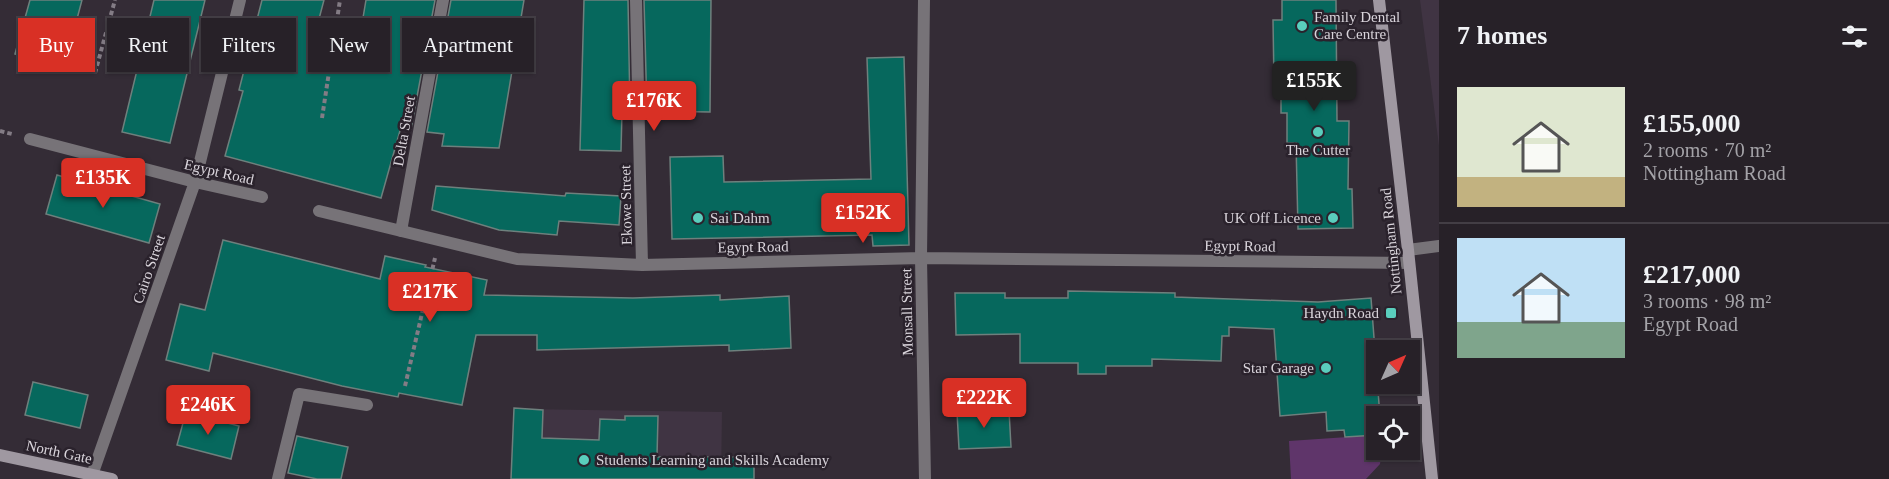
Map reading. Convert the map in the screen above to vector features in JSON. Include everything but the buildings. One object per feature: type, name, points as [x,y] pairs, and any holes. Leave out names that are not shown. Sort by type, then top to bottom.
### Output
[{"type":"main road","name":"Nottingham Road","points":[[1379,0],[1432,479]]},
{"type":"main road","name":"North Gate","points":[[0,455],[74,475],[92,474],[112,479]]},
{"type":"street","name":"Cairo Street","points":[[92,474],[195,182],[240,0]]},
{"type":"street","name":"Delta Street","points":[[401,231],[443,0]]},
{"type":"street","name":"Ekowe Street","points":[[636,0],[642,265]]},
{"type":"street","name":"Monsall Street","points":[[924,0],[921,258],[925,479]]},
{"type":"street","name":"Egypt Road","points":[[30,139],[262,197]]},
{"type":"street","name":"Egypt Road","points":[[319,211],[517,259],[642,265],[921,258],[1409,263]]},
{"type":"street","points":[[1408,250],[1439,246]]},
{"type":"street","points":[[278,479],[299,394],[367,405]]},
{"type":"path","points":[[95,73],[115,0]]},
{"type":"path","points":[[322,118],[340,0]]},
{"type":"path","points":[[405,386],[440,240]]},
{"type":"shaded area","points":[[1420,0],[1439,0],[1439,146]]},
{"type":"shaded area","points":[[520,409],[722,412],[721,479],[514,479]]},
{"type":"shaded area","points":[[1366,436],[1366,460],[1381,460],[1380,464],[1366,479],[1291,479],[1289,441]]},
{"type":"place","name":"Family Dental Care Centre","points":[[1302,26]]},
{"type":"place","name":"The Cutter","points":[[1318,132]]},
{"type":"place","name":"Sai Dahm","points":[[698,218]]},
{"type":"place","name":"UK Off Licence","points":[[1333,218]]},
{"type":"place","name":"Haydn Road","points":[[1391,313]]},
{"type":"place","name":"Star Garage","points":[[1326,368]]},
{"type":"place","name":"Students Learning and Skills Academy","points":[[584,460]]}]
